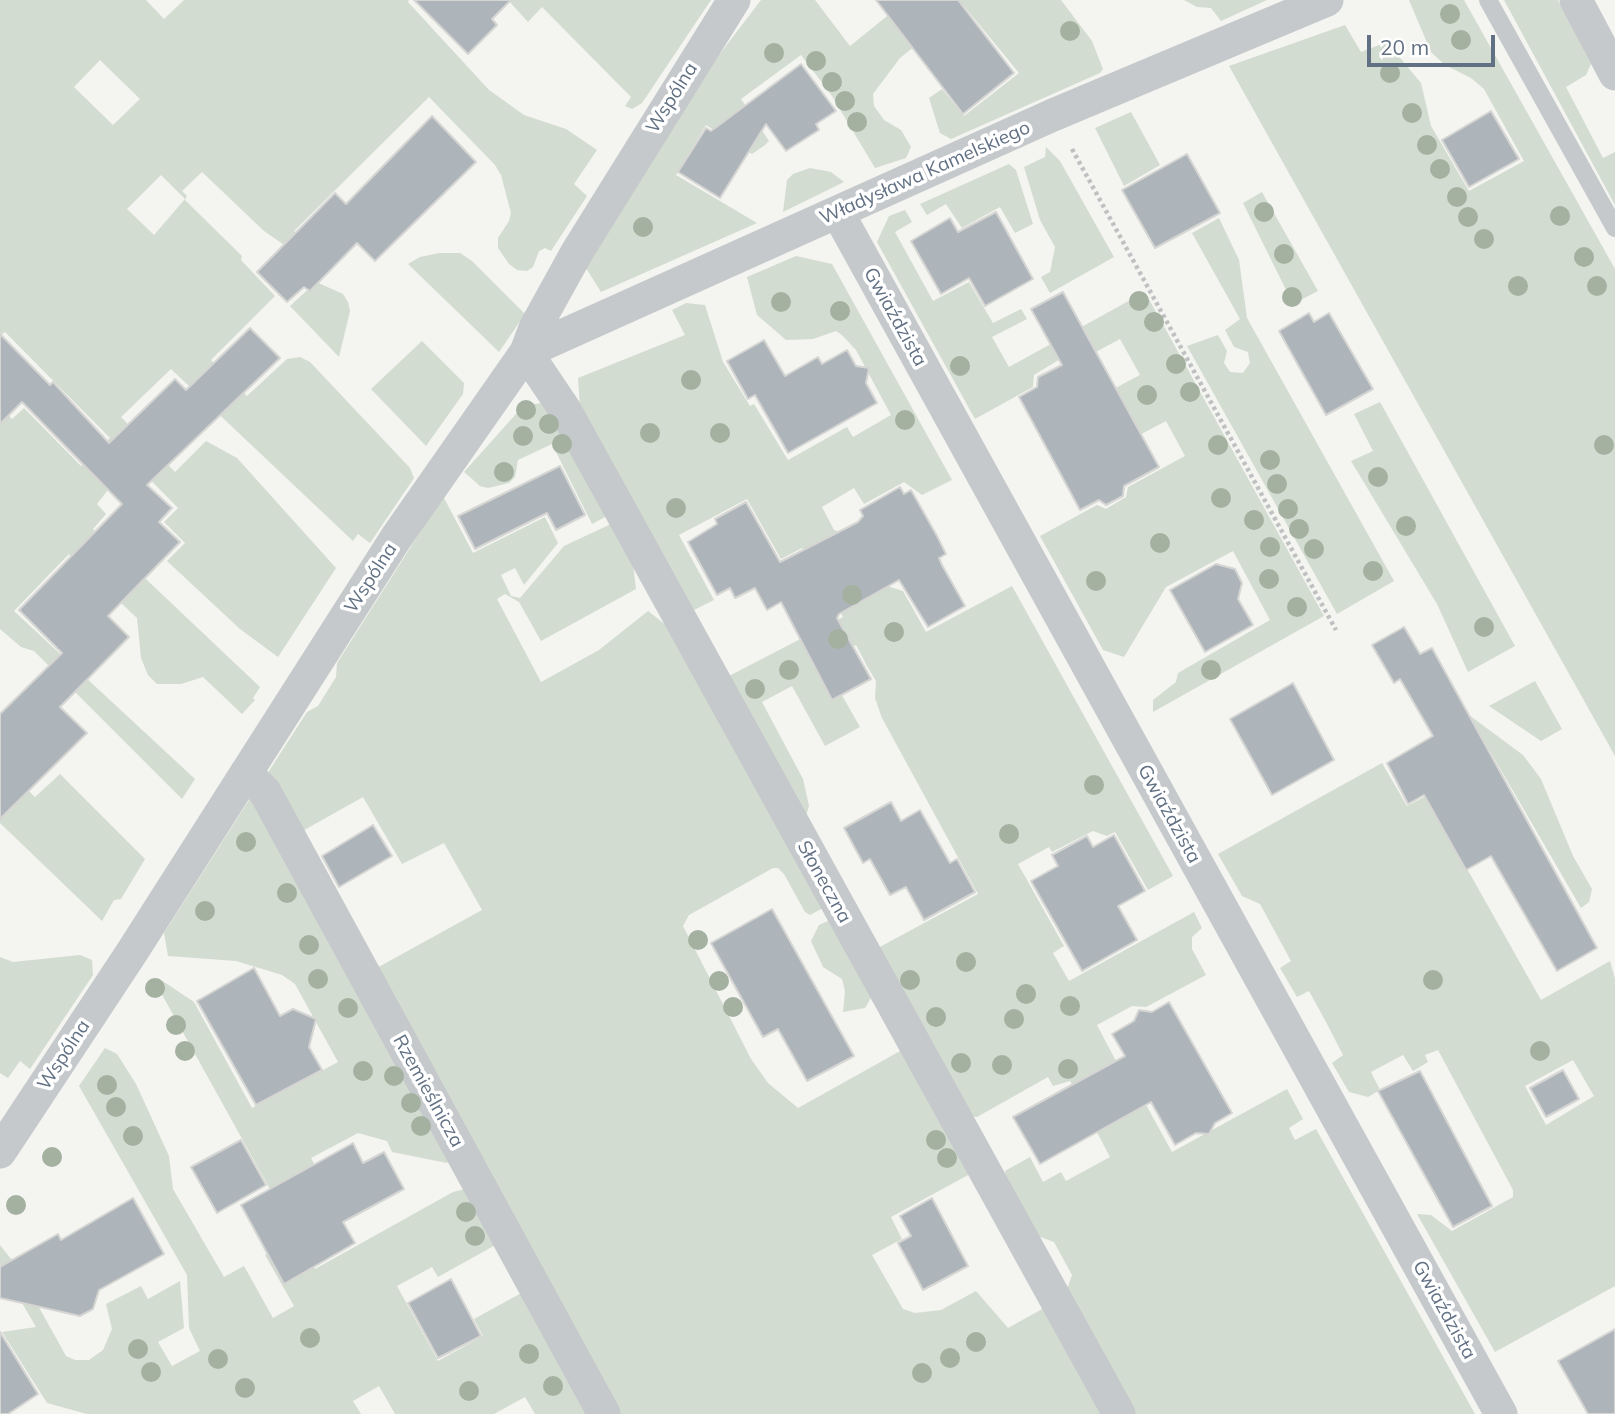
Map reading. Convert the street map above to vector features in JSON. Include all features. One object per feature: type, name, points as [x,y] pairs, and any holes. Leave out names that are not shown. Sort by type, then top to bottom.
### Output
[{"type":"street","name":"Wspólna","points":[[0,1152],[132,952],[403,527],[526,352],[535,328],[577,252],[734,0]]},
{"type":"street","name":"Władysława Kamelskiego","points":[[526,352],[1053,115],[1327,0]]},
{"type":"street","points":[[1576,0],[1615,74]]},
{"type":"street","name":"Gwiaździsta","points":[[838,213],[1501,1414]]},
{"type":"street","name":"Słoneczna","points":[[526,352],[565,410],[1119,1414]]},
{"type":"street","name":"Rzemieślnicza","points":[[246,773],[265,792],[604,1414]]},
{"type":"lane","points":[[1488,0],[1615,228]]},
{"type":"path","points":[[1053,115],[1336,630]]},
{"type":"shaded area","points":[[0,0],[146,0],[164,19],[184,0],[409,0],[489,90],[524,115],[566,129],[597,150],[574,184],[587,196],[551,251],[545,248],[539,251],[533,267],[527,271],[517,270],[509,264],[498,248],[498,238],[511,213],[501,175],[495,165],[429,97],[294,231],[329,266],[293,251],[264,231],[202,172],[182,191],[187,196],[185,200],[242,256],[241,260],[275,296],[211,360],[247,396],[287,359],[300,357],[310,362],[410,468],[414,478],[370,543],[358,534],[353,541],[171,369],[121,417],[175,472],[206,441],[237,458],[336,568],[278,657],[240,629],[167,561],[185,543],[164,522],[178,508],[131,460],[97,504],[106,514],[93,529],[260,687],[253,698],[255,700],[242,714],[203,677],[181,684],[157,684],[148,675],[141,658],[137,618],[69,554],[14,611],[195,779],[182,799],[34,651],[21,647],[0,629],[0,406],[12,419],[24,408],[81,466],[110,438],[5,332],[0,336]],"holes":[[[100,60],[140,99],[113,125],[74,87]],[[161,175],[185,199],[154,235],[127,209]]]},
{"type":"shaded area","points":[[508,0],[711,0],[642,103],[632,109],[625,106],[631,97],[542,7],[528,22]]},
{"type":"shaded area","points":[[761,0],[815,0],[850,46],[907,0],[1061,0],[1092,41],[1103,69],[1100,73],[951,139],[940,133],[929,98],[942,89],[964,116],[1019,73],[964,6],[900,58],[873,94],[874,106],[884,120],[901,130],[911,147],[906,158],[875,168],[832,96],[801,55],[741,99],[769,141],[765,145],[752,154],[706,125],[676,175],[757,223],[601,292],[584,265],[719,55]]},
{"type":"shaded area","points":[[1184,0],[1267,0],[1221,21],[1211,8],[1197,7]]},
{"type":"shaded area","points":[[1409,0],[1464,0],[1615,269],[1615,756],[1229,66],[1345,25],[1361,52],[1387,42],[1421,83],[1431,126],[1469,191],[1524,161],[1484,89],[1471,78],[1445,65],[1431,52]]},
{"type":"shaded area","points":[[1504,0],[1558,0],[1591,64],[1586,75],[1566,87],[1603,158],[1615,152],[1615,205]]},
{"type":"shaded area","points":[[1131,112],[1160,165],[1124,186],[1095,128]]},
{"type":"shaded area","points":[[1046,147],[1060,161],[1114,257],[1050,293],[1041,277],[1050,272],[1055,247],[1040,220],[1024,167],[1045,157]]},
{"type":"shaded area","points":[[1009,164],[1016,170],[1033,224],[1015,233],[1000,207],[962,228],[946,204],[927,215],[920,204]]},
{"type":"shaded area","points":[[810,168],[831,172],[844,182],[783,212],[787,180],[793,174]]},
{"type":"shaded area","points":[[1262,192],[1318,291],[1293,304],[1243,203]]},
{"type":"shaded area","points":[[905,210],[912,222],[895,232],[933,301],[969,282],[993,323],[1021,309],[1027,319],[992,337],[1009,367],[1145,292],[1324,616],[1153,712],[1153,700],[1176,682],[1178,673],[1270,620],[1233,551],[1166,587],[1124,657],[1103,650],[1040,536],[1097,505],[1106,509],[1126,497],[1128,487],[1185,456],[1166,421],[1130,440],[1104,394],[1140,375],[1120,339],[1079,361],[1065,356],[1034,375],[1033,387],[975,419],[877,242],[889,216]]},
{"type":"shaded area","points":[[1219,218],[1239,260],[1247,318],[1394,581],[1337,614],[1187,346],[1218,335],[1227,351],[1224,363],[1230,372],[1243,373],[1250,363],[1248,352],[1234,347],[1225,330],[1240,319],[1192,233]]},
{"type":"shaded area","points":[[460,253],[472,261],[525,314],[499,352],[408,264],[420,257]]},
{"type":"shaded area","points":[[796,256],[832,264],[952,480],[922,495],[904,482],[864,504],[854,488],[822,507],[834,530],[848,535],[858,530],[890,587],[903,591],[926,632],[1012,586],[1173,876],[1148,890],[1115,832],[1107,836],[1093,831],[1052,852],[1049,847],[1018,864],[1064,946],[1053,953],[1069,981],[1194,912],[1202,928],[1192,937],[1192,949],[1206,975],[1146,1007],[1132,1006],[1097,1025],[1118,1065],[1123,1063],[1172,1152],[1287,1089],[1303,1119],[1289,1128],[1295,1140],[1316,1129],[1475,1414],[1134,1414],[1066,1292],[1072,1275],[1054,1242],[1035,1235],[1007,1185],[1005,1171],[1030,1157],[1043,1182],[1061,1172],[1066,1181],[1110,1157],[1070,1081],[1053,1086],[1048,1077],[977,1117],[969,1116],[876,949],[978,894],[882,718],[875,698],[876,681],[856,645],[823,662],[860,727],[825,746],[792,686],[762,702],[803,779],[809,806],[805,819],[727,677],[843,617],[810,555],[802,548],[781,559],[747,499],[679,535],[714,600],[694,610],[580,407],[578,378],[685,335],[672,310],[686,303],[705,305],[723,362],[750,406],[754,404],[788,460],[847,427],[853,437],[891,415],[856,350],[842,335],[836,331],[813,339],[786,340],[757,315],[747,277]]},
{"type":"shaded area","points":[[316,282],[343,294],[348,302],[350,311],[339,357],[290,306]]},
{"type":"shaded area","points":[[422,341],[464,383],[463,394],[426,446],[371,389]]},
{"type":"shaded area","points":[[1380,402],[1515,646],[1468,672],[1437,604],[1351,461],[1373,451],[1354,414]]},
{"type":"shaded area","points":[[544,403],[607,516],[592,524],[552,444],[518,460],[515,477],[509,483],[488,488],[480,486],[464,472],[524,405]]},
{"type":"shaded area","points":[[443,496],[473,553],[545,517],[558,543],[524,585],[515,568],[501,575],[511,596],[520,598],[564,546],[611,524],[633,564],[636,589],[541,641],[519,602],[505,594],[497,599],[541,682],[599,650],[648,611],[667,626],[823,908],[810,915],[805,912],[784,874],[778,868],[773,868],[689,915],[683,926],[751,1059],[768,1083],[798,1108],[902,1050],[970,1174],[891,1217],[902,1239],[872,1255],[903,1309],[915,1313],[941,1310],[976,1291],[1008,1328],[1044,1308],[1102,1414],[619,1414],[373,970],[482,910],[444,843],[402,864],[363,797],[299,833],[267,774],[307,712],[318,706],[336,677],[337,663]]},
{"type":"shaded area","points":[[1535,681],[1562,729],[1541,741],[1489,706]]},
{"type":"shaded area","points":[[1469,715],[1523,755],[1541,779],[1573,856],[1592,889],[1589,902],[1581,908]]},
{"type":"shaded area","points":[[0,763],[35,797],[60,774],[145,859],[121,899],[114,900],[102,921],[0,823]]},
{"type":"shaded area","points":[[1382,763],[1407,806],[1426,796],[1541,1000],[1610,961],[1615,979],[1615,1286],[1495,1352],[1417,1214],[1431,1215],[1452,1231],[1513,1197],[1513,1190],[1438,1050],[1425,1055],[1428,1062],[1413,1071],[1403,1055],[1371,1072],[1380,1090],[1368,1097],[1349,1092],[1332,1063],[1343,1055],[1309,991],[1297,997],[1280,968],[1291,961],[1260,904],[1242,896],[1218,854]],"holes":[[[1573,1060],[1594,1096],[1546,1125],[1525,1086]]]},
{"type":"shaded area","points":[[251,797],[452,1156],[447,1163],[392,1152],[387,1141],[358,1133],[311,1158],[343,1217],[300,1243],[315,1269],[453,1192],[469,1188],[499,1243],[438,1277],[432,1267],[397,1286],[438,1361],[483,1336],[474,1319],[525,1291],[589,1414],[535,1414],[525,1397],[494,1414],[395,1414],[379,1386],[353,1401],[361,1414],[87,1414],[47,1403],[2,1332],[36,1327],[0,1265],[0,1245],[15,1264],[66,1356],[75,1360],[89,1360],[103,1350],[112,1329],[106,1304],[141,1286],[148,1299],[180,1281],[184,1328],[158,1342],[172,1366],[200,1351],[189,1328],[187,1275],[79,1086],[105,1048],[117,1054],[136,1084],[169,1156],[173,1189],[224,1277],[244,1266],[273,1318],[294,1306],[265,1255],[296,1236],[155,982],[158,978],[194,1002],[252,1108],[338,1062],[295,984],[282,975],[236,961],[168,956],[164,933]]},
{"type":"shaded area","points":[[830,920],[872,996],[865,1008],[843,1012],[845,991],[842,979],[823,967],[811,941],[819,925]]},
{"type":"shaded area","points":[[80,955],[92,960],[93,975],[30,1069],[20,1061],[8,1078],[0,1073],[0,957],[13,962]]},
{"type":"building","points":[[414,0],[511,0],[492,19],[497,25],[468,54]]},
{"type":"building","points":[[876,0],[958,0],[1014,73],[963,114]]},
{"type":"building","points":[[801,64],[836,111],[816,124],[819,130],[786,151],[766,124],[720,198],[678,172],[706,128],[711,131]]},
{"type":"building","points":[[1491,111],[1519,159],[1469,187],[1442,140]]},
{"type":"building","points":[[432,116],[476,162],[375,261],[357,243],[310,291],[304,287],[287,302],[257,272],[335,193],[346,204]]},
{"type":"building","points":[[1187,154],[1220,213],[1155,248],[1122,190]]},
{"type":"building","points":[[996,212],[1033,279],[985,306],[969,278],[941,294],[911,241],[950,218],[958,232]]},
{"type":"building","points":[[1063,292],[1159,467],[1124,486],[1123,496],[1106,505],[1099,500],[1080,510],[1019,397],[1037,387],[1038,377],[1062,365],[1031,309]]},
{"type":"building","points":[[1309,313],[1314,322],[1329,313],[1373,389],[1326,415],[1279,331]]},
{"type":"building","points":[[250,328],[280,358],[147,485],[172,508],[159,522],[180,542],[108,616],[129,637],[60,707],[87,733],[0,819],[0,714],[62,653],[19,610],[122,504],[22,402],[0,424],[0,334],[50,385],[53,382],[109,443],[175,379],[186,390]]},
{"type":"building","points":[[764,340],[785,376],[818,357],[822,364],[847,350],[856,366],[869,368],[866,383],[877,403],[788,453],[755,395],[748,399],[727,361]]},
{"type":"building","points":[[560,466],[585,515],[556,530],[547,513],[475,549],[458,516]]},
{"type":"building","points":[[900,487],[904,494],[911,490],[937,536],[946,554],[939,558],[965,606],[928,627],[899,580],[839,614],[837,618],[871,679],[832,700],[781,602],[767,610],[755,588],[735,598],[730,588],[717,595],[688,542],[717,524],[715,519],[746,502],[780,562],[858,522],[863,516],[860,510]]},
{"type":"building","points":[[1216,564],[1235,569],[1242,583],[1238,599],[1253,625],[1205,652],[1170,590]]},
{"type":"building","points":[[1404,627],[1420,654],[1432,648],[1597,948],[1557,971],[1491,856],[1466,870],[1424,795],[1408,804],[1387,763],[1433,736],[1400,679],[1394,683],[1372,645]]},
{"type":"building","points":[[1293,683],[1334,760],[1272,795],[1230,719]]},
{"type":"building","points":[[891,802],[901,821],[920,810],[950,863],[957,859],[975,892],[924,920],[906,887],[890,895],[870,859],[863,863],[844,828]]},
{"type":"building","points":[[373,825],[392,856],[339,887],[322,856]]},
{"type":"building","points":[[1114,835],[1145,891],[1118,906],[1137,940],[1082,971],[1031,881],[1058,866],[1052,855],[1087,836],[1093,847]]},
{"type":"building","points":[[772,909],[854,1056],[807,1081],[778,1029],[763,1037],[711,943]]},
{"type":"building","points":[[254,968],[280,1016],[293,1009],[316,1019],[309,1047],[322,1070],[256,1105],[197,1001]]},
{"type":"building","points":[[1169,1002],[1232,1113],[1215,1123],[1209,1134],[1196,1133],[1175,1145],[1151,1102],[1040,1164],[1013,1117],[1125,1056],[1112,1034],[1134,1021],[1139,1010],[1152,1012]]},
{"type":"building","points":[[1563,1070],[1579,1099],[1546,1117],[1530,1088]]},
{"type":"building","points":[[1420,1071],[1492,1206],[1453,1227],[1378,1091]]},
{"type":"building","points":[[241,1140],[266,1185],[217,1213],[191,1167]]},
{"type":"building","points":[[353,1143],[363,1163],[384,1152],[404,1189],[343,1222],[355,1243],[284,1284],[241,1205]]},
{"type":"building","points":[[133,1198],[164,1254],[99,1290],[93,1309],[80,1316],[0,1298],[0,1267],[58,1234],[61,1240]]},
{"type":"building","points":[[932,1198],[968,1266],[923,1290],[898,1243],[911,1236],[900,1216]]},
{"type":"building","points":[[451,1279],[481,1336],[438,1358],[408,1303]]},
{"type":"building","points":[[1615,1329],[1615,1414],[1588,1414],[1558,1361]]},
{"type":"building","points":[[0,1332],[38,1394],[8,1414],[0,1414]]}]
